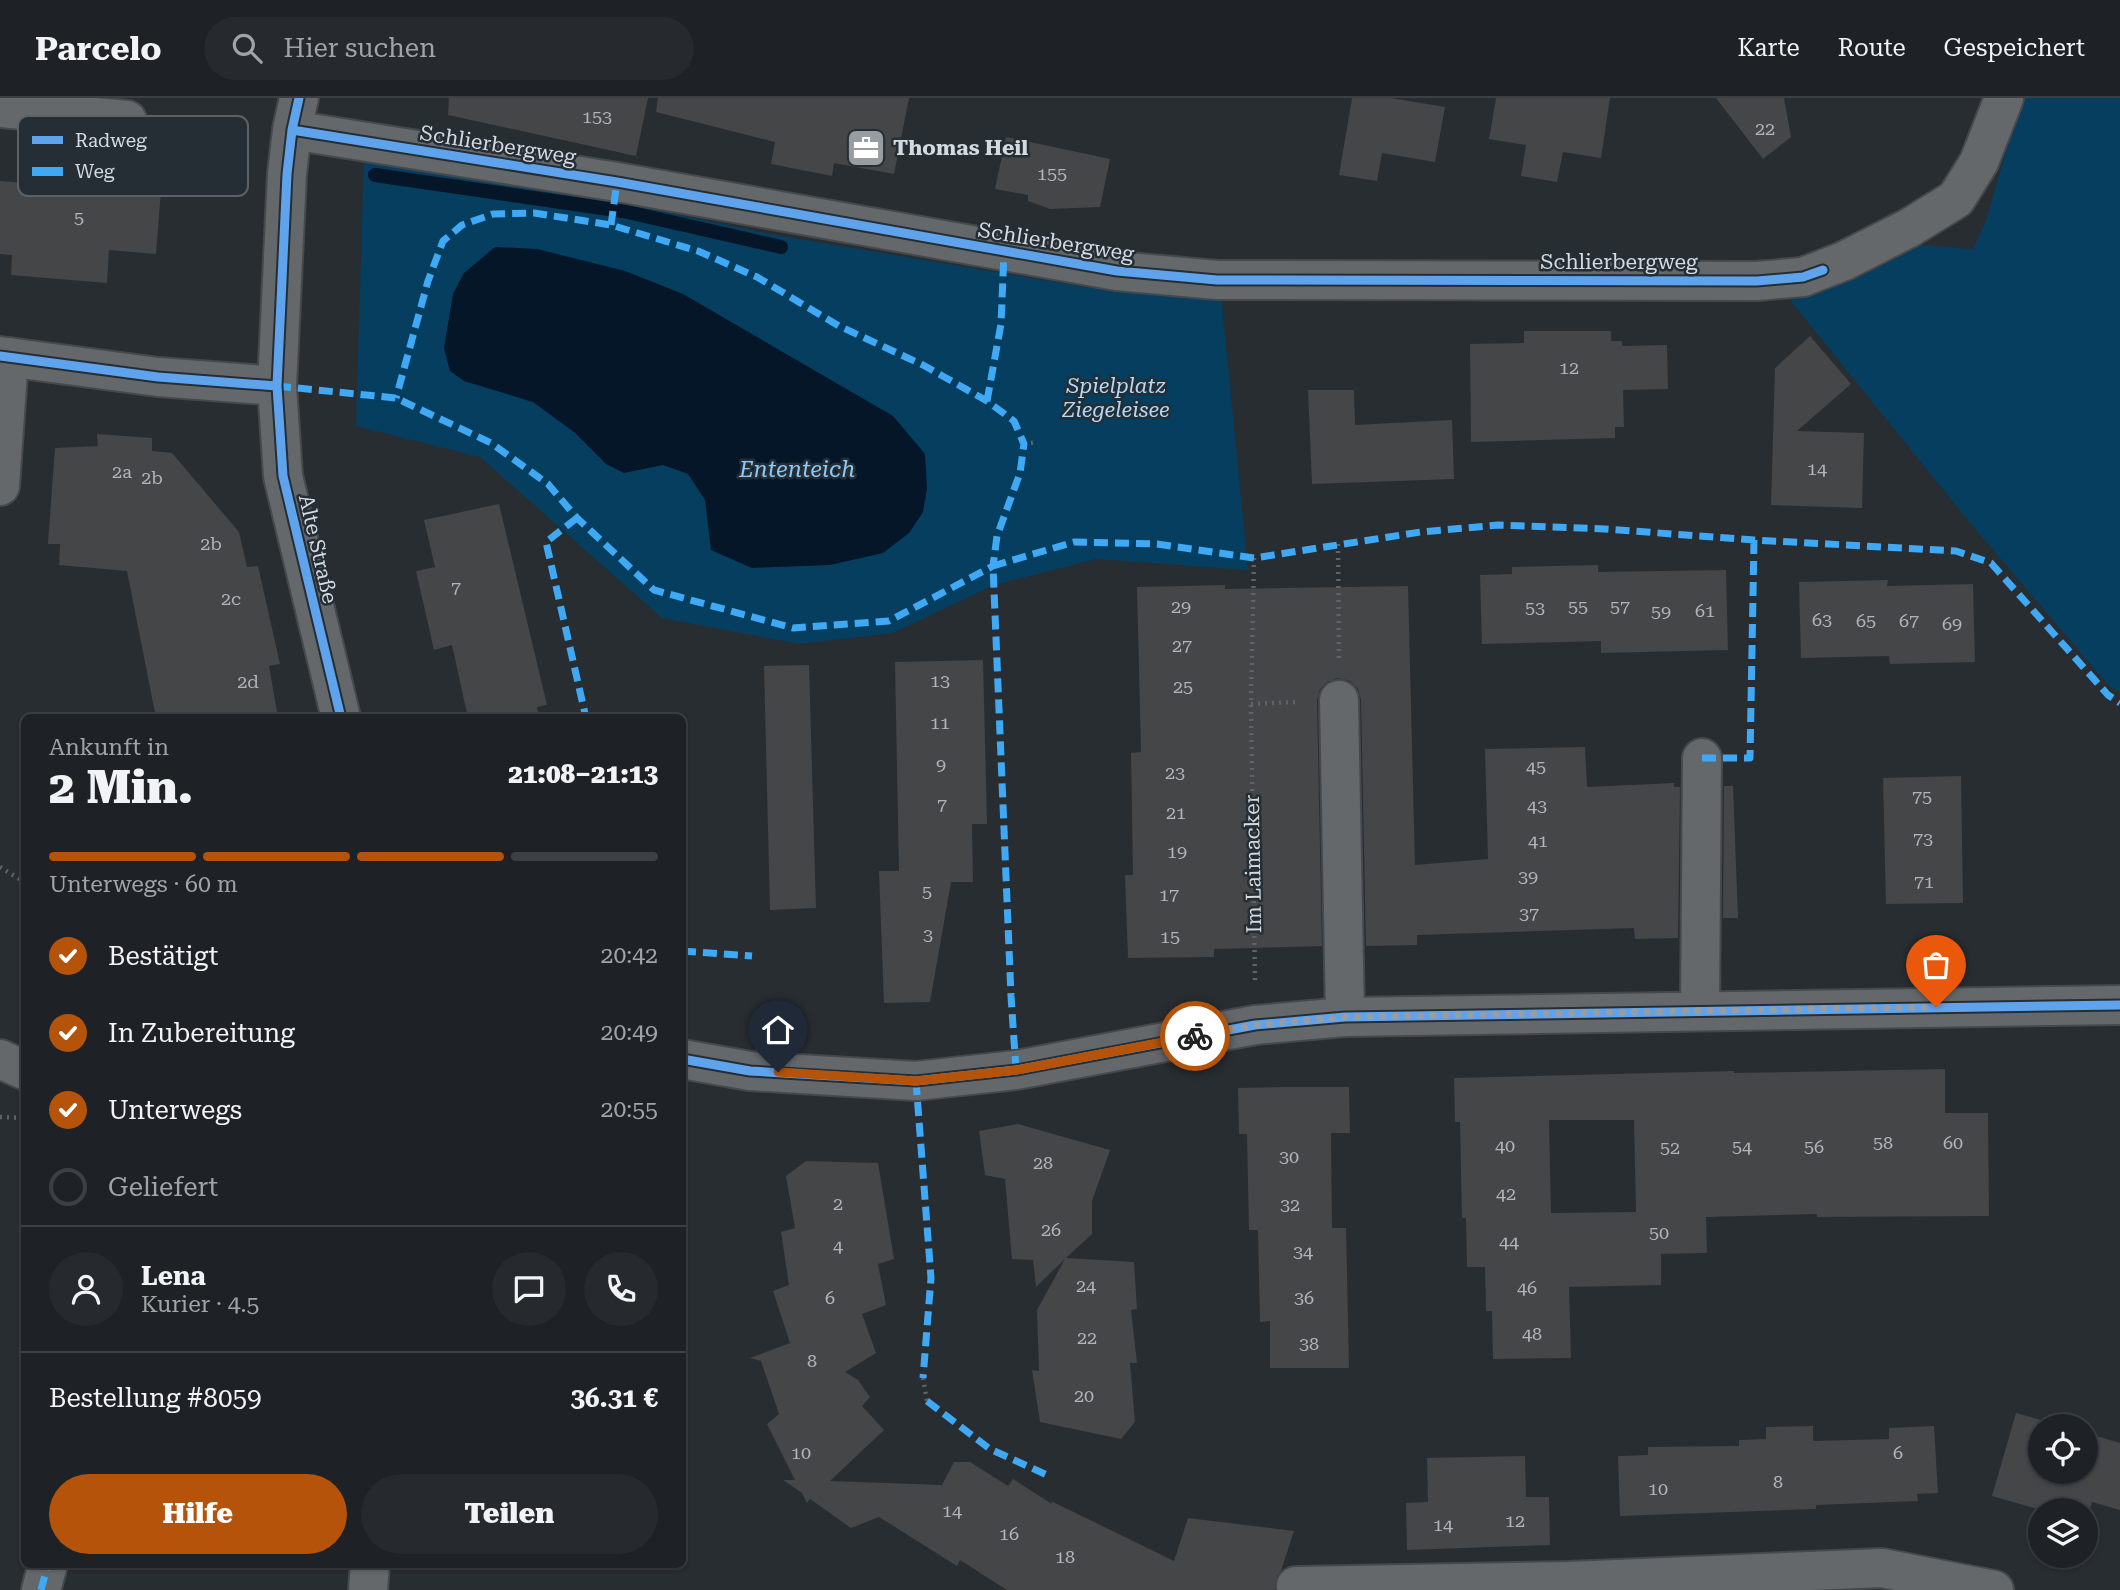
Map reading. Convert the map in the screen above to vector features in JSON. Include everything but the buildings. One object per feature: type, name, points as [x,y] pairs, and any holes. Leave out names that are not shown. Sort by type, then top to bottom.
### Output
[{"type":"street","name":"Schlierbergweg","points":[[296,114],[617,182],[1130,272],[1217,280],[1757,281],[1803,277],[1823,270],[1909,228],[1955,199],[1979,162],[2004,98]]},
{"type":"street","points":[[0,108],[85,116]]},
{"type":"street","name":"Alte Straße","points":[[296,114],[287,174],[277,386],[283,476],[340,714]]},
{"type":"street","points":[[0,486],[5,357],[158,377],[277,386]]},
{"type":"street","points":[[1339,700],[1345,1017]]},
{"type":"street","points":[[1700,1010],[1702,758]]},
{"type":"street","points":[[686,1060],[750,1071],[916,1081],[1017,1070],[1255,1025],[1345,1017],[2120,1005]]},
{"type":"street","points":[[0,1059],[21,1069]]},
{"type":"street","points":[[41,1590],[47,1568]]},
{"type":"street","points":[[368,1590],[370,1568]]},
{"type":"street","points":[[1296,1586],[1569,1581],[1882,1569],[1994,1590]]},
{"type":"path","points":[[1024,444],[1037,442]]},
{"type":"path","points":[[1251,704],[1339,700],[1338,544]]},
{"type":"path","points":[[0,867],[21,880]]},
{"type":"path","points":[[0,1117],[21,1118]]},
{"type":"path","points":[[923,1378],[927,1401]]},
{"type":"green space","points":[[2021,98],[2120,98],[2120,692],[2109,686],[1966,518],[1790,300],[1922,245],[1973,249],[1986,221]]},
{"type":"green space","name":"Spielplatz Ziegeleisee","points":[[364,156],[501,178],[770,234],[1091,288],[1221,294],[1248,570],[1096,559],[994,585],[893,633],[799,644],[662,618],[480,457],[356,426]]},
{"type":"water","name":"Ententeich","points":[[495,247],[537,249],[625,271],[683,294],[893,416],[925,454],[927,488],[923,512],[909,533],[883,553],[830,565],[752,568],[711,550],[705,500],[688,474],[663,465],[624,473],[606,464],[574,432],[533,402],[464,381],[450,371],[444,348],[453,294],[464,273]]},
{"type":"waterway","points":[[375,175],[623,211],[781,247]]},
{"type":"marked path","points":[[611,225],[617,182]]},
{"type":"marked path","points":[[277,386],[396,398],[491,443],[548,484],[577,518],[654,590],[793,628],[889,621],[993,566],[997,536],[1020,473],[1024,444],[1014,421],[987,401],[923,365],[839,326],[757,277],[698,251],[611,225],[534,213],[493,214],[462,225],[443,241],[428,281],[396,398]]},
{"type":"marked path","points":[[987,401],[1001,324],[1004,252]]},
{"type":"marked path","points":[[577,518],[546,542],[585,714]]},
{"type":"marked path","points":[[1016,1070],[993,566],[1074,542],[1157,544],[1254,558],[1421,532],[1498,525],[1956,551],[1991,563],[2108,695],[2120,703]]},
{"type":"marked path","points":[[1702,758],[1750,758],[1754,540]]},
{"type":"marked path","points":[[686,951],[752,956]]},
{"type":"marked path","points":[[916,1081],[931,1278],[923,1378]]},
{"type":"marked path","points":[[927,1401],[990,1449],[1047,1475]]},
{"type":"marked path","points":[[41,1590],[47,1568]]},
{"type":"cycle path","points":[[299,98],[287,174],[277,386],[283,476],[340,714]]},
{"type":"cycle path","points":[[292,130],[617,182],[1117,271],[1217,280],[1757,281],[1803,277],[1823,270]]},
{"type":"cycle path","points":[[0,356],[158,377],[277,386]]},
{"type":"cycle path","points":[[686,1060],[750,1071],[916,1081],[1016,1070],[1255,1025],[1345,1017],[2120,1005]]},
{"type":"way so far","points":[[1195,1036],[1255,1025],[1345,1017],[1936,1007]]},
{"type":"place","name":"Thomas Heil","points":[[866,148]]},
{"type":"route","points":[[778,1072],[916,1081],[1017,1070],[1195,1036]]}]
